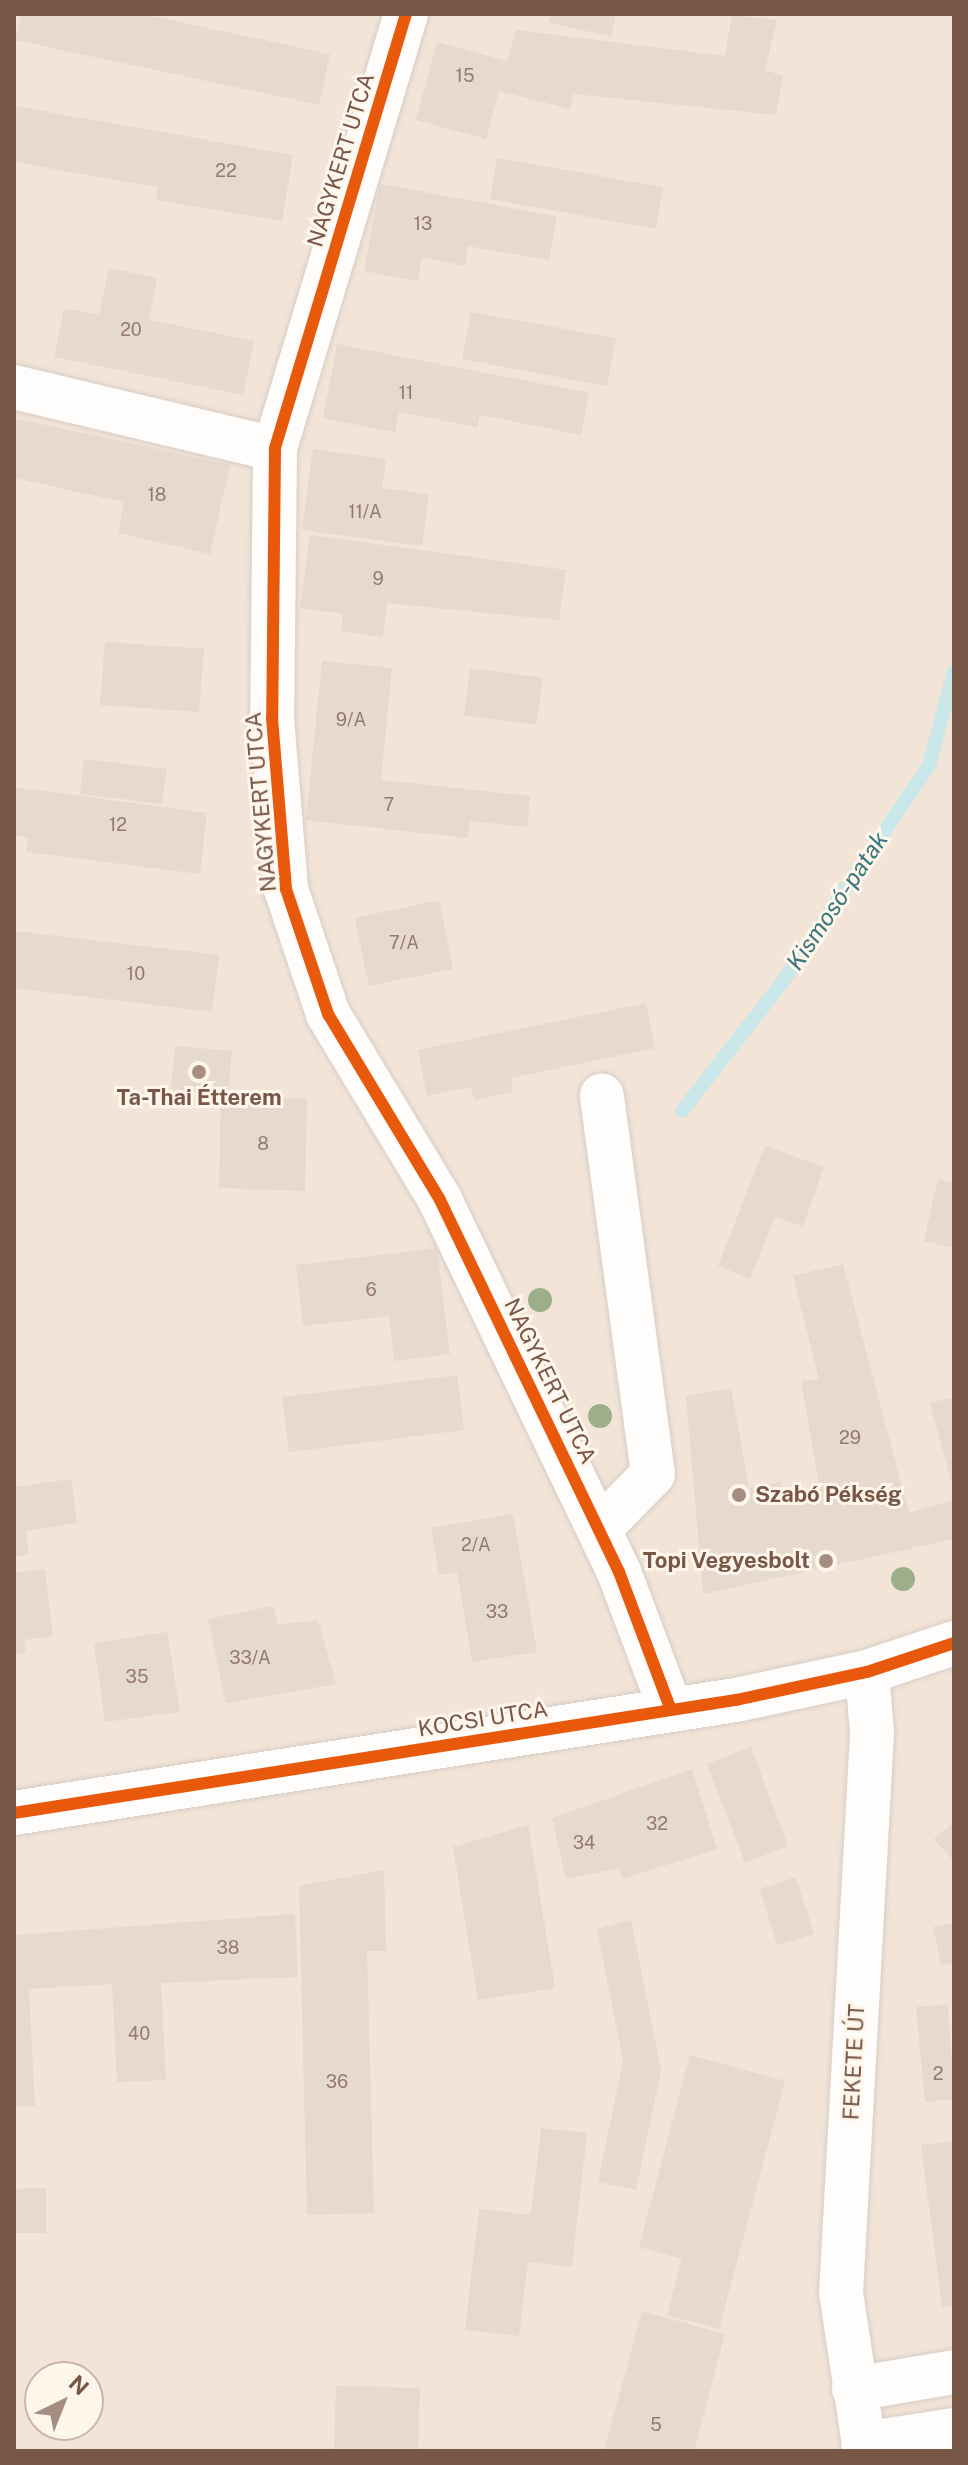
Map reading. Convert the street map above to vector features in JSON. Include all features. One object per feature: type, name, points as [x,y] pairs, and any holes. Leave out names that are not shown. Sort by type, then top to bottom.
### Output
[{"type":"street","name":"NAGYKERT UTCA","points":[[406,14],[275,449],[272,718],[286,889],[328,1014],[440,1200],[599,1529],[671,1710]]},
{"type":"street","points":[[14,387],[275,449]]},
{"type":"street","points":[[599,1529],[653,1474],[602,1095]]},
{"type":"street","name":"KOCSI UTCA","points":[[14,1813],[671,1710],[867,1672],[954,1643]]},
{"type":"street","name":"FEKETE ÚT","points":[[864,2447],[841,2293],[872,1733],[867,1672]]},
{"type":"street","points":[[854,2389],[954,2372]]},
{"type":"street","points":[[864,2447],[954,2430]]},
{"type":"shaded area","points":[[14,14],[954,14],[954,2451],[14,2451]]},
{"type":"building","points":[[21,14],[142,14],[330,54],[319,105],[15,40]]},
{"type":"building","points":[[551,14],[616,14],[611,37],[549,22]]},
{"type":"building","points":[[732,15],[777,20],[765,70],[783,76],[776,115],[574,94],[570,109],[499,91],[486,139],[416,120],[437,42],[507,61],[516,30],[725,56]]},
{"type":"building","points":[[14,106],[293,155],[282,221],[156,200],[158,187],[14,162]]},
{"type":"building","points":[[497,158],[663,187],[656,229],[490,199]]},
{"type":"building","points":[[380,184],[557,216],[549,260],[468,246],[465,266],[422,257],[418,281],[364,271]]},
{"type":"building","points":[[109,268],[157,278],[149,320],[254,341],[243,395],[54,357],[64,308],[99,315]]},
{"type":"building","points":[[471,312],[616,338],[607,386],[462,359]]},
{"type":"building","points":[[337,344],[589,393],[581,435],[480,415],[477,427],[399,412],[395,432],[323,418]]},
{"type":"building","points":[[14,418],[230,465],[210,554],[118,533],[124,502],[14,478]]},
{"type":"building","points":[[313,449],[386,459],[382,488],[429,494],[422,546],[302,530]]},
{"type":"building","points":[[310,535],[566,570],[559,620],[387,603],[383,637],[341,631],[343,614],[300,608]]},
{"type":"building","points":[[105,642],[204,649],[199,712],[100,705]]},
{"type":"building","points":[[322,661],[392,668],[381,780],[530,796],[527,827],[470,821],[468,838],[306,820]]},
{"type":"building","points":[[470,668],[543,678],[536,725],[464,715]]},
{"type":"building","points":[[84,759],[167,769],[162,804],[80,794]]},
{"type":"building","points":[[14,787],[207,813],[200,874],[26,852],[28,838],[14,835]]},
{"type":"building","points":[[439,900],[453,969],[369,986],[355,918]]},
{"type":"building","points":[[14,931],[219,955],[212,1012],[14,988]]},
{"type":"building","points":[[646,1003],[655,1048],[511,1078],[513,1092],[474,1100],[471,1087],[427,1096],[418,1050]]},
{"type":"building","points":[[175,1046],[232,1051],[228,1095],[171,1089]]},
{"type":"building","points":[[221,1096],[307,1099],[305,1191],[219,1188]]},
{"type":"building","points":[[765,1146],[824,1167],[803,1226],[775,1217],[750,1279],[718,1266]]},
{"type":"building","points":[[938,1179],[954,1183],[954,1248],[924,1241]]},
{"type":"building","points":[[437,1248],[450,1354],[394,1361],[389,1316],[303,1326],[296,1265]]},
{"type":"building","points":[[843,1264],[909,1513],[954,1500],[954,1539],[703,1594],[686,1396],[731,1388],[749,1488],[781,1482],[784,1502],[821,1496],[801,1381],[819,1379],[793,1276]]},
{"type":"building","points":[[457,1375],[464,1430],[289,1452],[282,1397]]},
{"type":"building","points":[[954,1397],[954,1487],[953,1488],[930,1403]]},
{"type":"building","points":[[71,1479],[77,1523],[26,1531],[29,1554],[14,1557],[14,1487]]},
{"type":"building","points":[[513,1514],[537,1652],[472,1662],[457,1572],[439,1575],[431,1528]]},
{"type":"building","points":[[45,1569],[53,1636],[24,1640],[26,1653],[14,1654],[14,1573]]},
{"type":"building","points":[[273,1606],[278,1625],[318,1620],[336,1684],[226,1703],[208,1619]]},
{"type":"building","points":[[167,1632],[180,1712],[105,1722],[94,1643]]},
{"type":"building","points":[[751,1747],[788,1846],[745,1863],[707,1764]]},
{"type":"building","points":[[692,1769],[717,1849],[622,1879],[619,1868],[566,1879],[552,1818]]},
{"type":"building","points":[[954,1822],[954,1861],[934,1839]]},
{"type":"building","points":[[528,1825],[555,1988],[478,2000],[453,1847]]},
{"type":"building","points":[[384,1870],[386,1951],[367,1951],[374,2213],[307,2215],[299,1886]]},
{"type":"building","points":[[796,1877],[814,1934],[777,1945],[760,1889]]},
{"type":"building","points":[[295,1914],[298,1977],[161,1983],[166,2080],[117,2082],[112,1984],[29,1989],[35,2106],[14,2107],[14,1935]]},
{"type":"building","points":[[631,1920],[661,2070],[636,2190],[598,2182],[623,2061],[597,1929]]},
{"type":"building","points":[[954,1923],[954,1962],[941,1965],[933,1927]]},
{"type":"building","points":[[948,2004],[954,2099],[925,2102],[916,2007]]},
{"type":"building","points":[[690,2055],[785,2081],[719,2329],[667,2315],[682,2259],[639,2247]]},
{"type":"building","points":[[541,2128],[587,2133],[572,2267],[528,2262],[519,2336],[465,2330],[479,2209],[531,2215]]},
{"type":"building","points":[[954,2141],[954,2305],[942,2307],[921,2145]]},
{"type":"building","points":[[46,2188],[46,2233],[14,2233],[14,2189]]},
{"type":"building","points":[[642,2311],[725,2334],[694,2451],[604,2451]]},
{"type":"building","points":[[336,2386],[420,2388],[418,2451],[334,2451]]},
{"type":"waterway","name":"Kismosó-patak","points":[[682,1111],[781,984],[929,765],[954,672]]},
{"type":"cycle path","points":[[406,14],[275,449],[272,718],[286,889],[328,1014],[440,1200],[619,1572],[671,1710]]},
{"type":"cycle path","points":[[14,1813],[736,1700],[867,1672],[954,1643]]},
{"type":"place","name":"Ta-Thai Étterem","points":[[199,1072]]},
{"type":"place","name":"Szabó Pékség","points":[[739,1495]]},
{"type":"place","name":"Topi Vegyesbolt","points":[[826,1561]]}]
